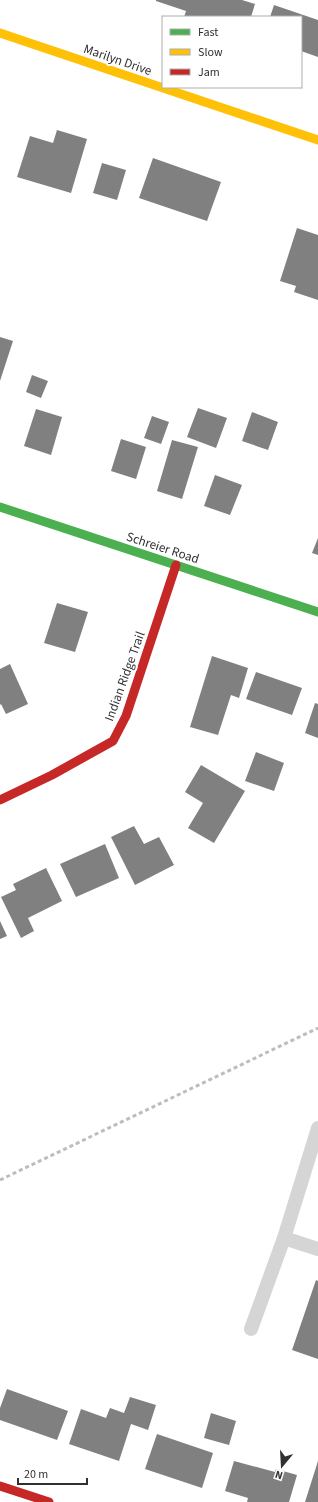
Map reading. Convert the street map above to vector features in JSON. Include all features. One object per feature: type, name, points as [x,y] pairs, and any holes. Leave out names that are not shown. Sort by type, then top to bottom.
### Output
[{"type":"street","name":"Marilyn Drive","points":[[0,33],[162,88]]},
{"type":"street","name":"Marilyn Drive","points":[[163,88],[318,140]]},
{"type":"street","name":"Schreier Road","points":[[0,507],[318,612]]},
{"type":"street","name":"Indian Ridge Trail","points":[[0,800],[52,775],[113,742],[126,716],[176,565]]},
{"type":"street","points":[[0,1486],[49,1502]]},
{"type":"lane","points":[[251,1329],[284,1238],[318,1128]]},
{"type":"lane","points":[[284,1238],[318,1249]]},
{"type":"building","points":[[242,0],[255,4],[251,16],[184,16],[186,11],[156,1]]},
{"type":"building","points":[[274,5],[318,20],[318,57],[302,51],[302,16],[270,16]]},
{"type":"building","points":[[57,130],[87,139],[71,193],[17,177],[30,136],[53,143]]},
{"type":"building","points":[[153,158],[221,182],[207,221],[139,198]]},
{"type":"building","points":[[102,163],[126,170],[117,200],[93,193]]},
{"type":"building","points":[[297,228],[318,235],[318,300],[294,292],[296,286],[280,281]]},
{"type":"building","points":[[0,337],[13,341],[0,381]]},
{"type":"building","points":[[32,375],[48,381],[41,398],[26,392]]},
{"type":"building","points":[[198,408],[227,418],[216,448],[187,437]]},
{"type":"building","points":[[36,409],[62,417],[51,455],[24,446]]},
{"type":"building","points":[[252,412],[278,422],[268,450],[242,441]]},
{"type":"building","points":[[152,416],[169,422],[161,444],[144,438]]},
{"type":"building","points":[[121,439],[146,447],[136,479],[111,471]]},
{"type":"building","points":[[172,440],[198,447],[182,499],[157,491]]},
{"type":"building","points":[[215,475],[242,485],[230,515],[204,506]]},
{"type":"building","points":[[318,538],[318,555],[312,553]]},
{"type":"building","points":[[57,603],[88,612],[75,652],[44,643]]},
{"type":"building","points":[[212,656],[248,668],[239,698],[231,695],[218,735],[190,727]]},
{"type":"building","points":[[10,664],[28,704],[6,714],[1,704],[0,705],[0,669]]},
{"type":"building","points":[[256,672],[302,688],[292,715],[246,699]]},
{"type":"building","points":[[315,703],[318,704],[318,738],[305,733]]},
{"type":"building","points":[[256,752],[284,763],[274,791],[245,781]]},
{"type":"building","points":[[201,765],[245,791],[214,843],[188,828],[203,803],[185,792]]},
{"type":"building","points":[[134,826],[144,844],[159,837],[174,865],[135,885],[111,837]]},
{"type":"building","points":[[105,844],[119,878],[76,897],[60,864]]},
{"type":"building","points":[[46,868],[62,901],[28,918],[34,931],[21,938],[1,897],[16,890],[13,884]]},
{"type":"building","points":[[0,921],[7,936],[0,939]]},
{"type":"building","points":[[316,1280],[318,1281],[318,1359],[292,1350]]},
{"type":"building","points":[[7,1389],[68,1411],[57,1440],[0,1420],[0,1408]]},
{"type":"building","points":[[130,1397],[156,1405],[148,1430],[131,1424],[119,1461],[69,1444],[81,1409],[106,1418],[110,1408],[124,1413]]},
{"type":"building","points":[[211,1413],[236,1421],[229,1445],[204,1438]]},
{"type":"building","points":[[157,1434],[213,1453],[202,1488],[145,1469]]},
{"type":"building","points":[[234,1461],[275,1472],[276,1469],[297,1475],[289,1502],[247,1502],[248,1498],[225,1491]]},
{"type":"building","points":[[318,1461],[318,1502],[305,1502]]},
{"type":"railway","points":[[0,1180],[318,1028]]},
{"type":"traffic: fast","points":[[0,507],[318,612]]},
{"type":"traffic: slow","points":[[0,33],[162,88]]},
{"type":"traffic: slow","points":[[163,88],[318,140]]},
{"type":"traffic: jam","points":[[0,800],[52,775],[113,741],[126,716],[176,565]]},
{"type":"traffic: jam","points":[[0,1486],[49,1502]]}]
